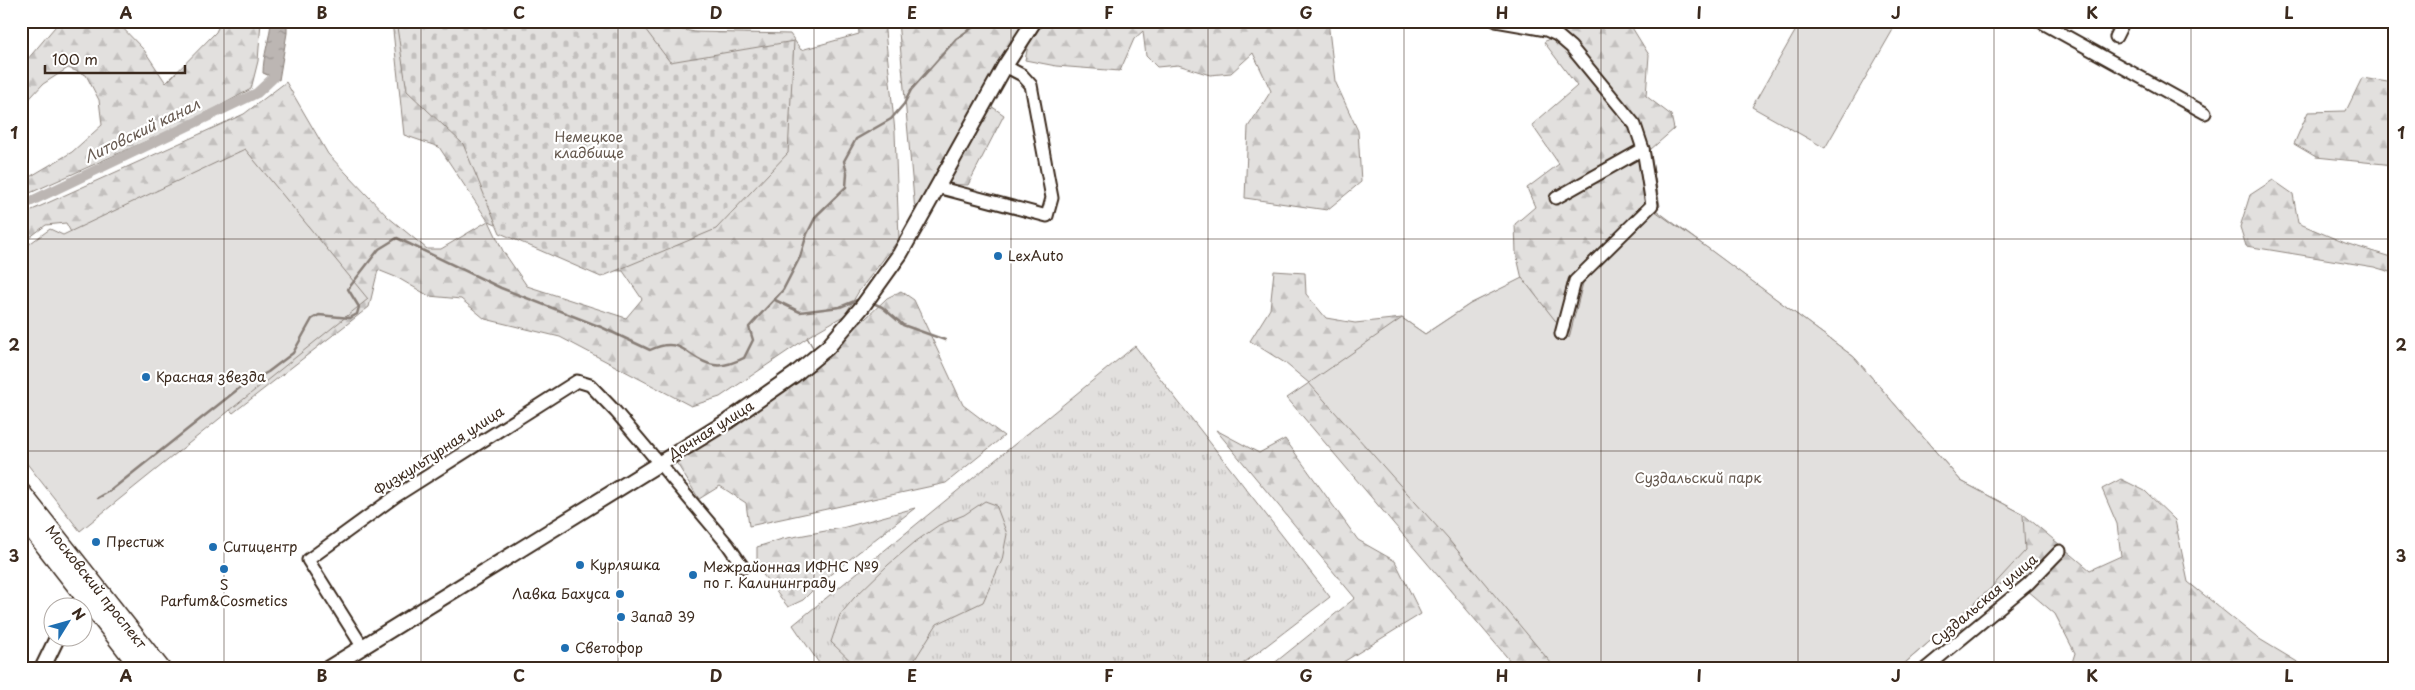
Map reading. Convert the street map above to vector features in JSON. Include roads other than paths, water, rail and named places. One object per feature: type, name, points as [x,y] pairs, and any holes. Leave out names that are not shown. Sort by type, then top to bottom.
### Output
[{"type":"main road","name":"Московский проспект","points":[[21,492],[152,665]]},
{"type":"main road","name":"Московский проспект","points":[[21,515],[77,598]]},
{"type":"main road","name":"Московский проспект","points":[[92,613],[152,665]]},
{"type":"street","name":"Дачная улица","points":[[327,669],[657,463],[722,425],[794,375],[834,340],[862,307],[900,254],[1005,66],[1034,21]]},
{"type":"street","points":[[1496,21],[1546,30],[1557,35],[1571,48],[1635,125],[1643,149],[1652,205],[1575,281],[1561,334]]},
{"type":"street","points":[[2039,21],[2205,113]]},
{"type":"street","points":[[2116,37],[2124,21]]},
{"type":"street","points":[[937,187],[1048,216],[1052,198],[1032,85],[1022,75],[1005,66]]},
{"type":"street","points":[[1556,198],[1643,149]]},
{"type":"street","name":"Физкультурная улица","points":[[362,646],[308,560],[396,496],[572,383],[583,381],[590,385],[622,419],[657,463]]},
{"type":"street","points":[[657,463],[728,545],[743,567]]},
{"type":"street","name":"Суздальская улица","points":[[1925,669],[2028,584],[2060,551]]},
{"type":"street","points":[[42,669],[53,648]]},
{"type":"street","name":"Московский проспект","points":[[152,665],[168,669]]},
{"type":"water","points":[[271,21],[287,21],[287,33],[279,80],[263,73]]},
{"type":"waterway","points":[[98,498],[110,491],[242,386],[268,372],[293,353],[312,319],[319,315],[350,318],[357,314],[359,307],[348,289],[379,249],[397,238],[501,288],[601,327],[650,350],[661,346],[678,346],[697,358],[714,365],[729,364],[744,358],[753,340],[749,327],[783,290],[800,257],[807,234],[816,216],[846,187],[847,173],[844,161],[856,139],[891,119],[904,104],[911,90],[956,39],[979,23],[1007,21]]},
{"type":"waterway","name":"Литовский канал","points":[[21,206],[257,93],[273,78]]},
{"type":"waterway","points":[[775,300],[800,312],[840,307],[862,298]]},
{"type":"waterway","points":[[871,302],[882,307],[903,325],[945,340]]},
{"type":"place","name":"LexAuto","points":[[998,256]]},
{"type":"place","name":"Красная звезда","points":[[146,377]]},
{"type":"place","name":"Престиж","points":[[96,542]]},
{"type":"place","name":"Ситицентр","points":[[213,547]]},
{"type":"place","name":"Курляшка","points":[[580,565]]},
{"type":"place","name":"S Parfum&Cosmetics","points":[[224,569]]},
{"type":"place","name":"Межрайонная ИФНС №9 по г. Калининграду","points":[[693,575]]},
{"type":"place","name":"Лавка Бахуса","points":[[620,594]]},
{"type":"place","name":"Запад 39","points":[[621,617]]},
{"type":"place","name":"Светофор","points":[[565,648]]},
{"type":"park label","name":"Немецкое кладбище","points":[[589,146]]},
{"type":"park label","name":"Суздальский парк","points":[[1698,478]]}]
